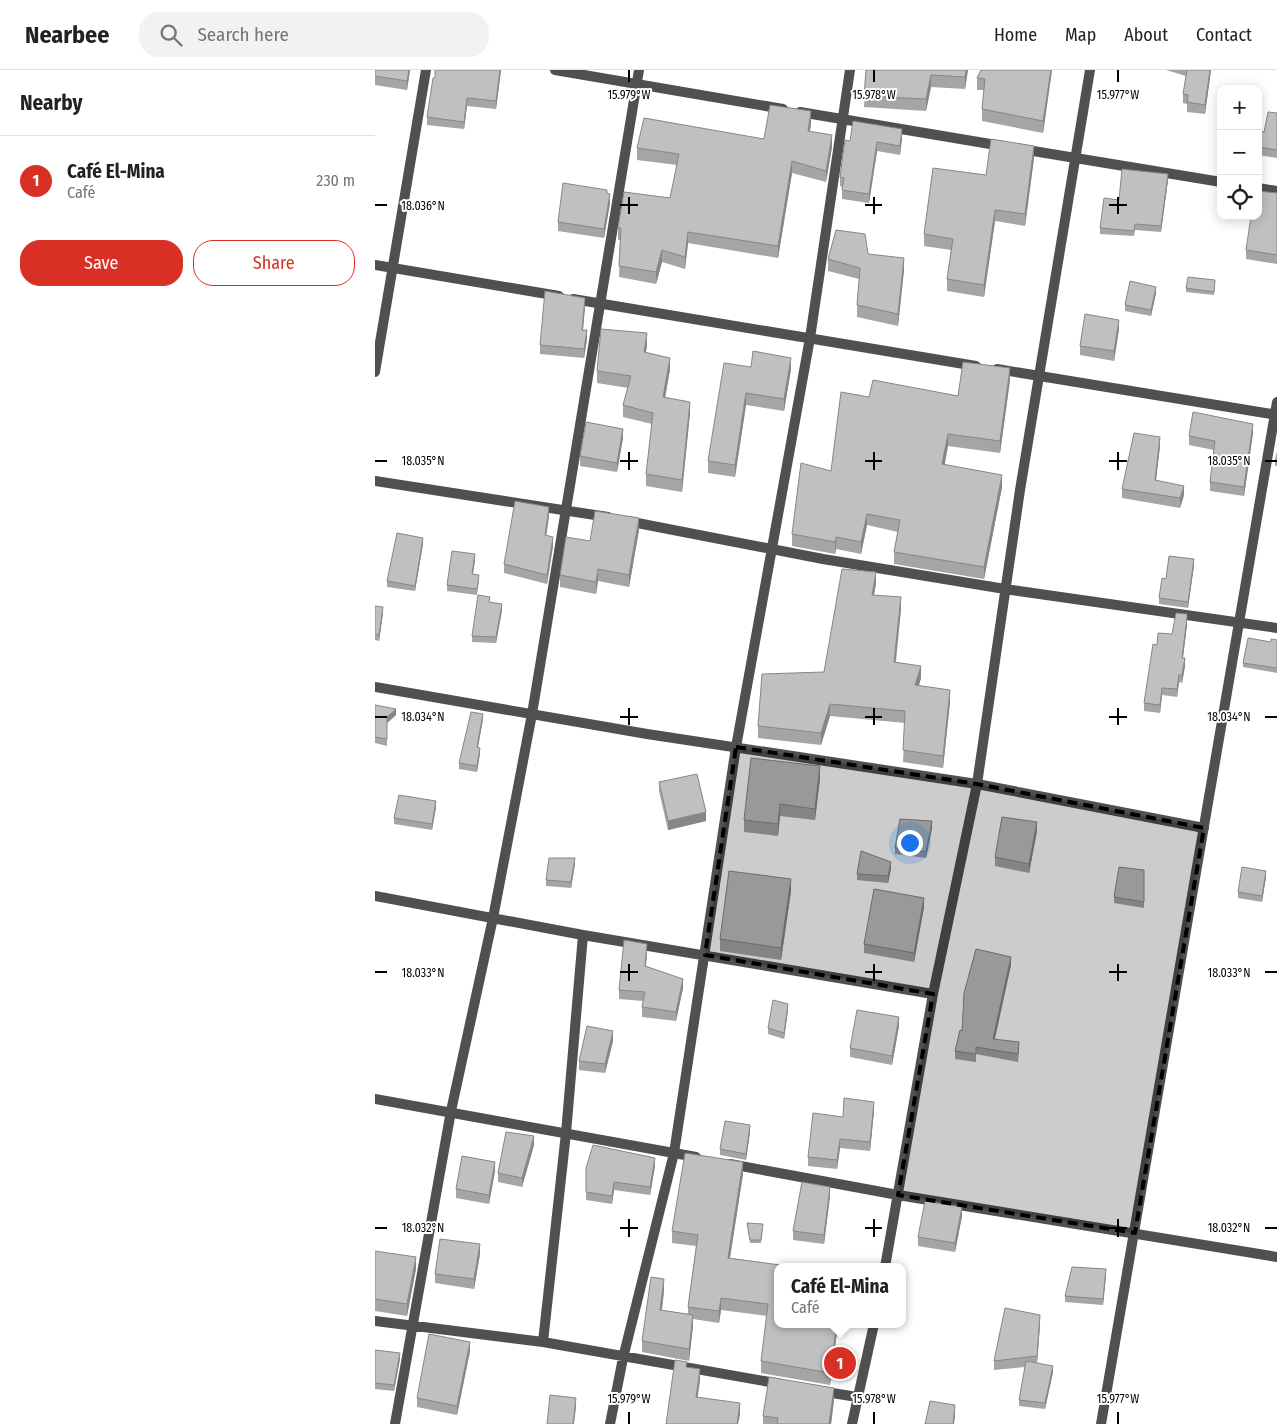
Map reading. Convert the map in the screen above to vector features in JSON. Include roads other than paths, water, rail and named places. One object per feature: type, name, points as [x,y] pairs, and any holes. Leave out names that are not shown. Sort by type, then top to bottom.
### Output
[{"type":"street","points":[[375,372],[426,70]]},
{"type":"street","points":[[555,70],[1217,181]]},
{"type":"street","points":[[395,1424],[451,1111],[493,918],[532,714],[564,510],[601,303],[639,70]]},
{"type":"street","points":[[611,1424],[623,1358],[674,1153],[736,747],[810,338],[850,70]]},
{"type":"street","points":[[886,1263],[933,994],[977,784],[1005,589],[1039,375],[1091,70]]},
{"type":"street","points":[[1262,189],[1277,191]]},
{"type":"street","points":[[375,265],[930,360],[1039,375],[1276,415]]},
{"type":"street","points":[[1103,1424],[1277,402]]},
{"type":"street","points":[[375,481],[675,529],[773,549],[1005,589],[1240,621],[1277,628]]},
{"type":"street","points":[[375,688],[977,784],[1205,828]]},
{"type":"street","points":[[375,896],[583,935],[933,994]]},
{"type":"street","points":[[543,1342],[566,1133],[583,935]]},
{"type":"street","points":[[375,1099],[451,1111],[703,1159]]},
{"type":"street","points":[[723,1162],[898,1195],[1277,1257]]},
{"type":"street","points":[[375,1321],[543,1342],[623,1358],[789,1386]]},
{"type":"street","points":[[852,1424],[873,1328]]},
{"type":"street","points":[[809,1389],[857,1397]]},
{"type":"place","name":"Café El-Mina","points":[[840,1363]]}]
